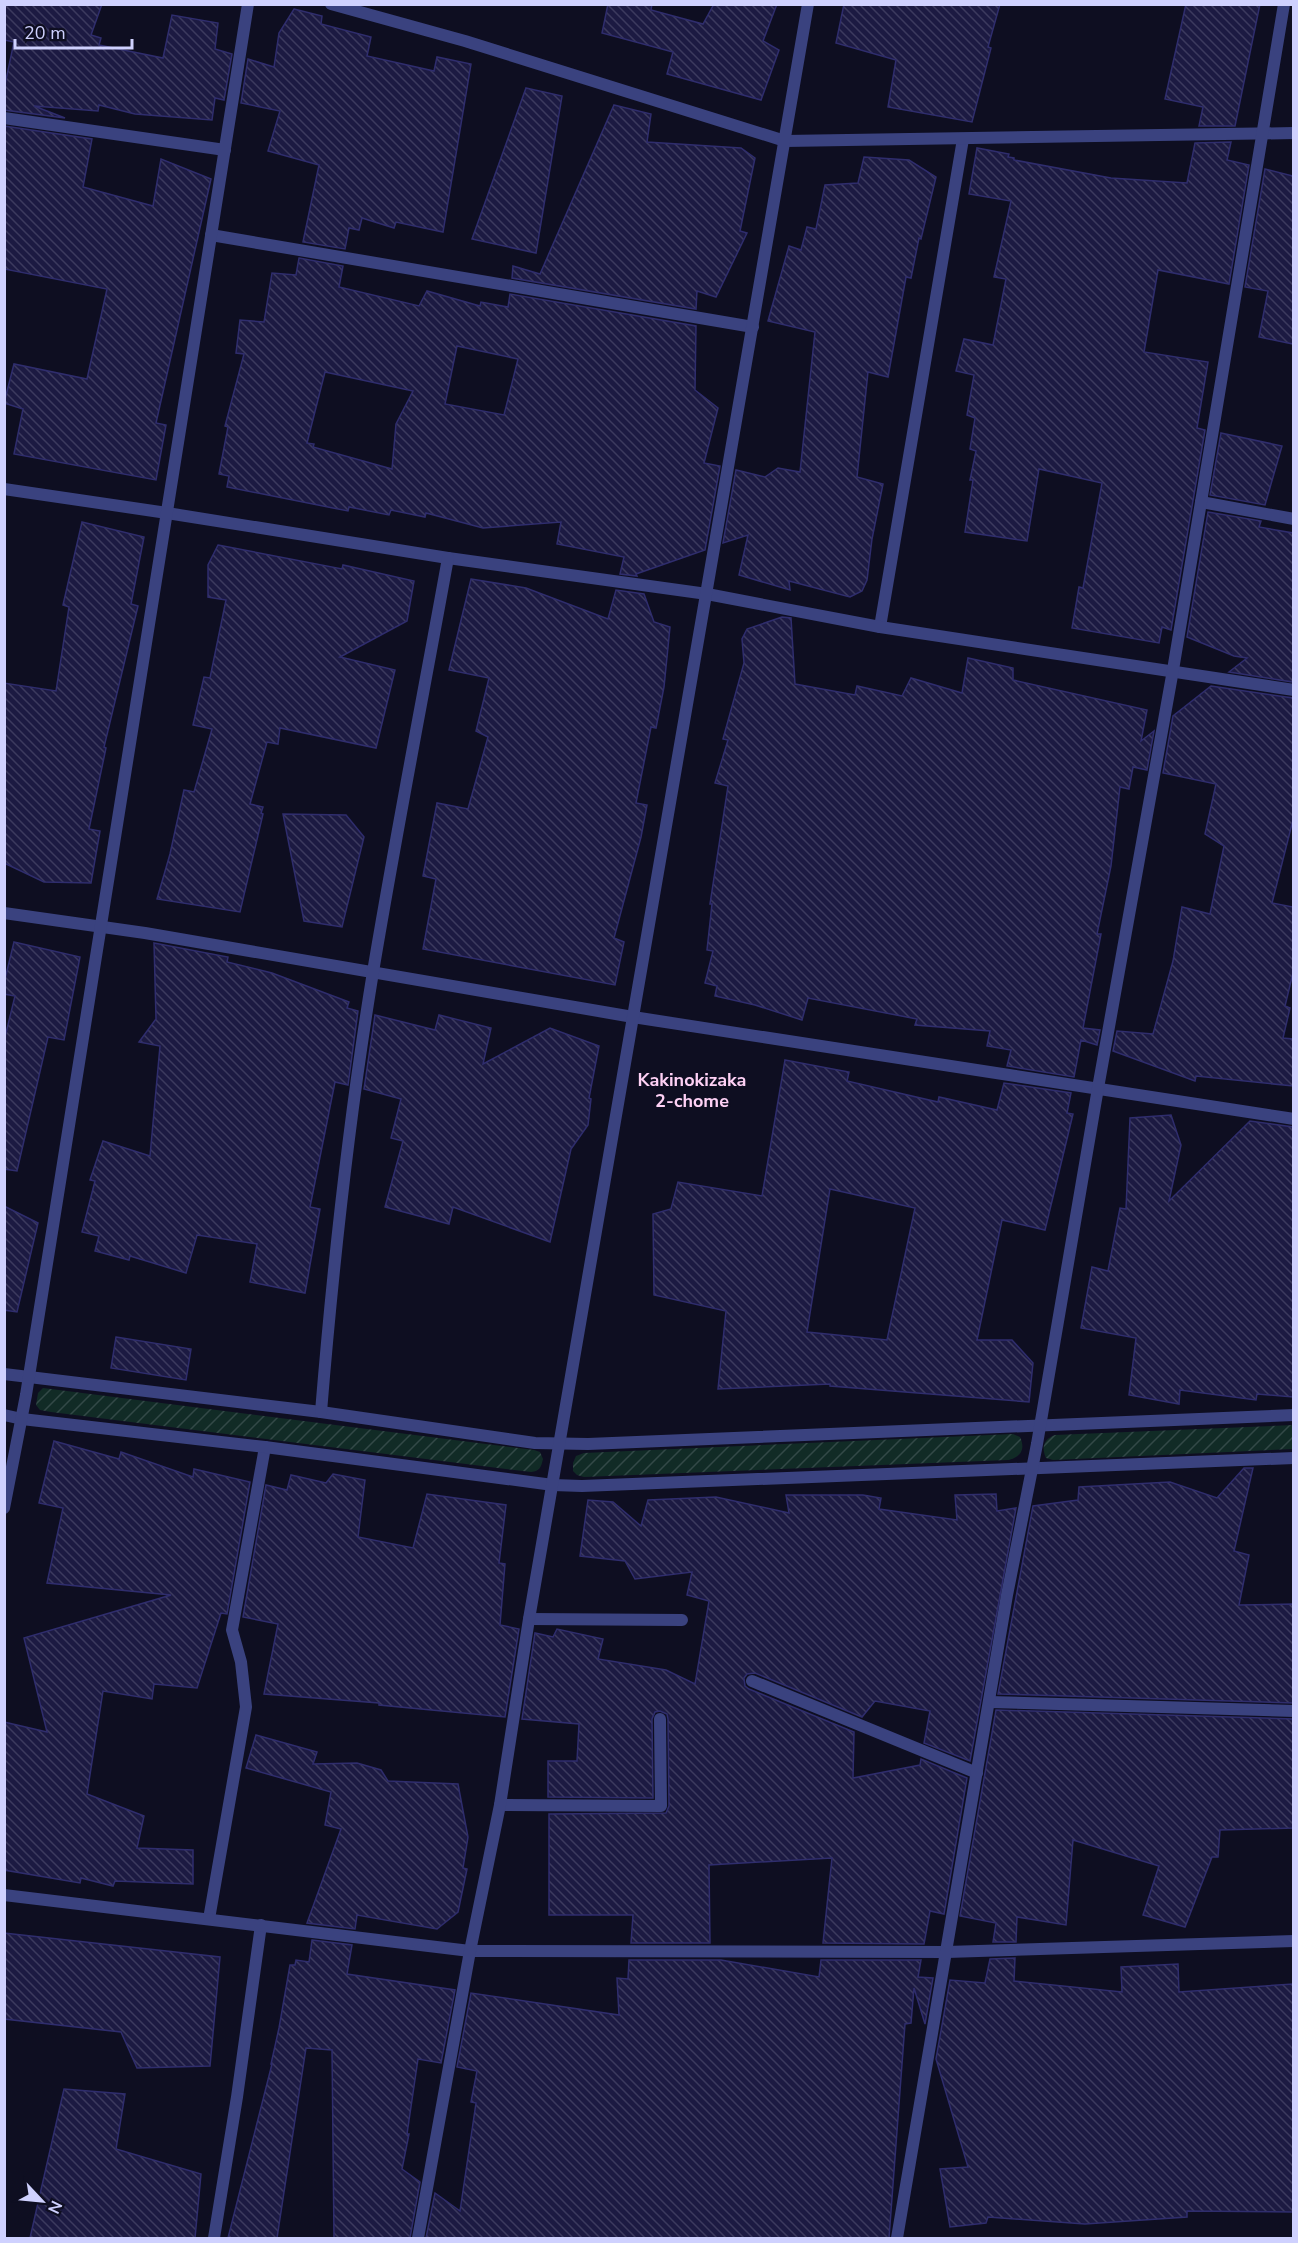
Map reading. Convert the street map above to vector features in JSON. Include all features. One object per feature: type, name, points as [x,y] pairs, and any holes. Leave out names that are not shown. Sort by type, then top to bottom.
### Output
[{"type":"street","points":[[4,1508],[29,1377],[248,4]]},
{"type":"street","points":[[331,4],[465,41],[785,141],[1293,133]]},
{"type":"street","points":[[418,2238],[470,1951],[500,1805],[529,1619],[808,4]]},
{"type":"street","points":[[897,2238],[989,1702],[1173,670],[1284,4]]},
{"type":"street","points":[[4,118],[225,150]]},
{"type":"street","points":[[880,627],[963,139]]},
{"type":"street","points":[[211,235],[753,327]]},
{"type":"street","points":[[4,489],[448,558],[707,594],[880,627],[1293,690]]},
{"type":"street","points":[[1201,502],[1293,519]]},
{"type":"street","points":[[321,1412],[334,1263],[352,1112],[373,972],[448,558]]},
{"type":"street","points":[[4,913],[145,933],[633,1017],[1293,1119]]},
{"type":"street","points":[[4,1374],[321,1412],[535,1443],[1293,1415]]},
{"type":"street","points":[[4,1415],[553,1485],[582,1486],[1293,1458]]},
{"type":"street","points":[[209,1919],[246,1707],[241,1662],[232,1630],[265,1447]]},
{"type":"street","points":[[529,1619],[682,1620]]},
{"type":"street","points":[[752,1681],[977,1773]]},
{"type":"street","points":[[989,1702],[1293,1711]]},
{"type":"street","points":[[500,1805],[661,1806],[660,1719]]},
{"type":"street","points":[[4,1895],[470,1951],[947,1952],[1293,1941]]},
{"type":"street","points":[[214,2238],[237,2097],[261,1925]]},
{"type":"green space","points":[[43,1388],[534,1450],[540,1452],[543,1459],[540,1468],[531,1472],[51,1412],[40,1410],[36,1405],[38,1393]]},
{"type":"green space","points":[[1293,1425],[1293,1449],[1053,1460],[1046,1458],[1044,1450],[1046,1441],[1055,1435]]},
{"type":"green space","points":[[1013,1434],[1020,1437],[1022,1449],[1019,1455],[1008,1460],[584,1477],[573,1471],[576,1456],[584,1453]]},
{"type":"building","points":[[4,4],[102,4],[91,35],[101,38],[99,45],[163,58],[172,15],[218,23],[215,49],[232,54],[224,100],[215,98],[212,120],[135,114],[99,105],[98,111],[34,106],[65,118],[4,110],[4,89],[14,42],[4,40]]},
{"type":"building","points":[[608,4],[652,4],[651,10],[703,24],[714,4],[777,4],[763,41],[779,50],[761,100],[667,74],[673,52],[602,33]]},
{"type":"building","points":[[844,4],[1000,4],[972,122],[888,107],[896,60],[836,43]]},
{"type":"building","points":[[1186,4],[1260,4],[1235,126],[1199,126],[1203,107],[1165,99]]},
{"type":"building","points":[[294,9],[322,16],[321,24],[371,37],[367,56],[434,71],[437,57],[471,64],[443,232],[396,222],[394,228],[362,218],[359,230],[349,228],[345,249],[303,242],[319,165],[268,151],[280,111],[241,103],[248,59],[274,67],[279,33]]},
{"type":"building","points":[[526,88],[562,96],[536,253],[472,239]]},
{"type":"building","points":[[614,105],[651,114],[647,142],[741,148],[755,158],[740,231],[747,233],[716,297],[697,291],[696,309],[512,278],[513,266],[540,274]]},
{"type":"building","points":[[4,126],[92,139],[83,187],[153,206],[161,159],[211,179],[156,423],[166,425],[156,480],[14,454],[23,409],[4,403],[14,364],[87,379],[107,289],[4,269]]},
{"type":"building","points":[[1231,142],[1227,160],[1249,165],[1229,284],[1158,270],[1144,352],[1208,362],[1197,428],[1205,430],[1171,630],[1162,627],[1159,643],[1072,628],[1079,587],[1083,588],[1102,483],[1039,469],[1027,541],[965,532],[973,480],[970,480],[976,451],[970,449],[975,418],[967,415],[974,375],[956,371],[964,339],[993,345],[1006,279],[994,277],[1011,201],[969,194],[977,148],[1009,154],[1008,157],[1014,160],[1111,178],[1187,183],[1195,143]]},
{"type":"building","points":[[864,157],[909,160],[936,177],[921,239],[919,238],[911,278],[906,277],[888,377],[868,372],[857,477],[883,484],[872,539],[867,580],[862,591],[850,597],[789,581],[790,590],[739,575],[748,535],[723,543],[736,470],[765,477],[778,468],[800,472],[815,332],[768,321],[789,246],[801,250],[807,227],[816,229],[825,185],[858,183]]},
{"type":"building","points":[[1265,169],[1293,176],[1293,344],[1259,337],[1268,291],[1245,287]]},
{"type":"building","points":[[299,258],[343,266],[339,287],[419,306],[427,291],[480,306],[481,302],[508,307],[510,294],[696,326],[695,390],[718,408],[704,463],[720,466],[705,550],[636,574],[637,576],[620,574],[624,557],[557,544],[561,522],[483,528],[426,513],[425,517],[391,510],[389,515],[349,507],[348,511],[227,487],[229,476],[219,474],[228,427],[225,426],[244,354],[236,353],[240,320],[264,322],[272,273],[296,275]],"holes":[[[457,346],[518,359],[504,415],[445,404]],[[325,372],[413,391],[396,424],[392,469],[313,447],[314,444],[307,443]]]},
{"type":"building","points":[[1221,433],[1282,446],[1265,505],[1210,495]]},
{"type":"building","points":[[1208,512],[1261,521],[1259,527],[1293,533],[1293,682],[1229,672],[1247,658],[1234,656],[1187,637]]},
{"type":"building","points":[[82,522],[144,537],[131,604],[138,606],[104,747],[106,748],[89,829],[100,831],[91,883],[44,882],[4,863],[4,683],[56,691],[69,607],[63,605]]},
{"type":"building","points":[[218,545],[342,569],[343,565],[414,581],[407,621],[340,657],[395,670],[376,748],[280,728],[278,744],[267,742],[250,804],[263,807],[261,813],[263,814],[240,912],[157,899],[184,790],[194,792],[212,729],[193,725],[204,677],[210,678],[226,600],[208,597],[208,565]]},
{"type":"building","points":[[471,579],[526,588],[608,619],[616,590],[644,594],[654,622],[670,627],[664,687],[656,728],[651,727],[636,803],[647,805],[641,837],[614,938],[624,942],[615,985],[423,949],[436,879],[423,876],[437,803],[468,809],[488,737],[476,731],[489,678],[449,670]]},
{"type":"building","points":[[782,617],[791,618],[795,684],[855,695],[857,686],[902,696],[911,678],[962,693],[968,658],[1013,668],[1013,680],[1147,710],[1141,741],[1154,731],[1147,770],[1133,767],[1129,789],[1120,787],[1111,866],[1097,934],[1101,934],[1083,1028],[1100,1030],[1097,1045],[1081,1040],[1074,1077],[1007,1066],[1011,1050],[987,1046],[990,1031],[915,1025],[917,1019],[808,998],[802,1020],[755,1005],[715,996],[717,986],[705,983],[713,951],[707,950],[712,904],[710,904],[728,786],[715,783],[728,740],[723,739],[744,663],[742,639],[747,629]]},
{"type":"building","points":[[1211,686],[1293,698],[1293,820],[1272,903],[1293,907],[1293,973],[1285,1006],[1290,1008],[1283,1038],[1293,1039],[1293,1086],[1196,1076],[1195,1081],[1113,1051],[1117,1031],[1153,1034],[1173,961],[1182,907],[1210,914],[1224,846],[1205,834],[1216,784],[1163,773],[1173,716]]},
{"type":"building","points":[[283,814],[346,815],[364,837],[342,927],[304,921]]},
{"type":"building","points":[[14,942],[80,957],[64,1040],[48,1037],[17,1171],[4,1169],[4,1041],[15,996],[4,994],[4,983]]},
{"type":"building","points":[[154,943],[228,957],[227,962],[272,973],[349,1002],[347,1008],[358,1011],[348,1085],[335,1082],[310,1207],[320,1209],[305,1293],[250,1282],[257,1244],[197,1235],[186,1273],[130,1256],[129,1260],[95,1251],[99,1236],[82,1232],[95,1181],[90,1180],[103,1141],[150,1156],[160,1046],[139,1042],[156,1019]]},
{"type":"building","points":[[375,1015],[435,1030],[439,1015],[491,1028],[483,1064],[550,1028],[599,1046],[589,1098],[591,1099],[588,1125],[571,1149],[550,1242],[453,1207],[449,1224],[385,1207],[403,1141],[391,1138],[401,1099],[364,1089]]},
{"type":"building","points":[[785,1060],[849,1072],[847,1081],[938,1102],[939,1097],[997,1110],[1004,1083],[1071,1093],[1067,1113],[1073,1114],[1045,1230],[1002,1220],[977,1340],[1012,1340],[1033,1363],[1029,1402],[830,1386],[830,1384],[718,1389],[726,1311],[654,1295],[653,1214],[671,1209],[678,1182],[762,1196]],"holes":[[[830,1189],[915,1208],[887,1340],[807,1332]]]},
{"type":"building","points":[[1171,1115],[1181,1145],[1169,1201],[1250,1121],[1293,1127],[1293,1397],[1257,1394],[1256,1400],[1180,1390],[1179,1404],[1129,1395],[1136,1338],[1081,1328],[1092,1267],[1108,1271],[1120,1208],[1126,1209],[1130,1118]]},
{"type":"building","points":[[4,1206],[38,1223],[17,1312],[4,1310]]},
{"type":"building","points":[[116,1337],[191,1349],[186,1380],[111,1368]]},
{"type":"building","points":[[54,1441],[119,1459],[121,1452],[193,1477],[194,1469],[250,1482],[227,1614],[221,1613],[197,1688],[154,1684],[152,1699],[103,1691],[87,1794],[144,1816],[137,1848],[193,1850],[193,1884],[115,1881],[113,1886],[81,1878],[80,1883],[4,1870],[4,1722],[47,1732],[24,1638],[171,1595],[47,1583],[63,1508],[39,1503]]},
{"type":"building","points":[[1244,1468],[1253,1468],[1234,1551],[1249,1555],[1239,1605],[1293,1604],[1293,1703],[998,1694],[1033,1506],[1078,1500],[1079,1487],[1170,1482],[1217,1498]]},
{"type":"building","points":[[333,1474],[365,1480],[358,1537],[413,1548],[427,1494],[506,1505],[499,1563],[505,1564],[500,1625],[519,1629],[505,1717],[379,1705],[379,1703],[264,1694],[278,1624],[243,1617],[266,1485],[287,1490],[291,1475],[326,1483]]},
{"type":"building","points":[[996,1494],[997,1511],[1016,1508],[970,1761],[924,1743],[930,1711],[875,1701],[862,1717],[755,1673],[747,1674],[744,1678],[745,1686],[749,1689],[854,1732],[853,1778],[920,1765],[921,1759],[967,1778],[944,1914],[930,1911],[924,1944],[823,1943],[832,1858],[709,1865],[710,1943],[631,1943],[633,1915],[549,1915],[549,1814],[666,1813],[669,1806],[668,1719],[667,1714],[660,1711],[655,1712],[652,1719],[653,1798],[548,1797],[548,1761],[577,1761],[579,1724],[522,1719],[535,1633],[553,1637],[557,1629],[603,1639],[598,1659],[666,1670],[695,1684],[709,1601],[687,1595],[692,1572],[635,1579],[625,1561],[580,1556],[588,1500],[613,1502],[641,1526],[648,1500],[716,1497],[789,1513],[786,1495],[863,1495],[881,1498],[879,1509],[957,1520],[955,1495]]},
{"type":"building","points":[[996,1710],[1293,1719],[1293,1828],[1220,1830],[1218,1857],[1212,1857],[1185,1927],[1143,1915],[1159,1866],[1073,1840],[1066,1925],[1017,1917],[1016,1942],[993,1942],[996,1923],[960,1916]]},
{"type":"building","points":[[256,1735],[317,1752],[313,1764],[357,1763],[381,1770],[388,1781],[458,1784],[468,1837],[463,1868],[467,1869],[458,1912],[437,1929],[357,1915],[355,1929],[307,1923],[341,1829],[325,1825],[331,1792],[246,1768]]},
{"type":"building","points":[[4,1933],[220,1957],[210,2066],[137,2068],[121,2032],[4,2019]]},
{"type":"building","points":[[312,1940],[352,1945],[347,1974],[455,1990],[441,2063],[418,2059],[407,2134],[409,2134],[402,2169],[420,2182],[410,2238],[334,2238],[332,2050],[306,2048],[277,2238],[228,2238],[272,2064],[290,1965],[295,1965],[296,1960],[309,1962]]},
{"type":"building","points":[[1015,1958],[1014,1981],[1122,1992],[1121,1967],[1178,1964],[1179,1992],[1293,1984],[1293,2212],[1187,2211],[1187,2217],[1085,2224],[988,2217],[986,2223],[950,2227],[940,2169],[968,2167],[936,2059],[950,1980],[985,1983],[990,1959]]},
{"type":"building","points":[[629,1960],[721,1960],[819,1977],[821,1960],[921,1960],[918,1977],[933,1978],[925,2024],[914,1988],[911,2023],[905,2024],[889,2238],[426,2238],[435,2193],[460,2211],[476,2103],[471,2102],[477,2071],[457,2067],[471,1993],[619,2015],[617,1978],[628,1979]]},
{"type":"building","points":[[64,2089],[125,2094],[116,2149],[201,2174],[195,2238],[30,2238]]},
{"type":"district","name":"Kakinokizaka 2-chome","points":[[692,1090]]}]
